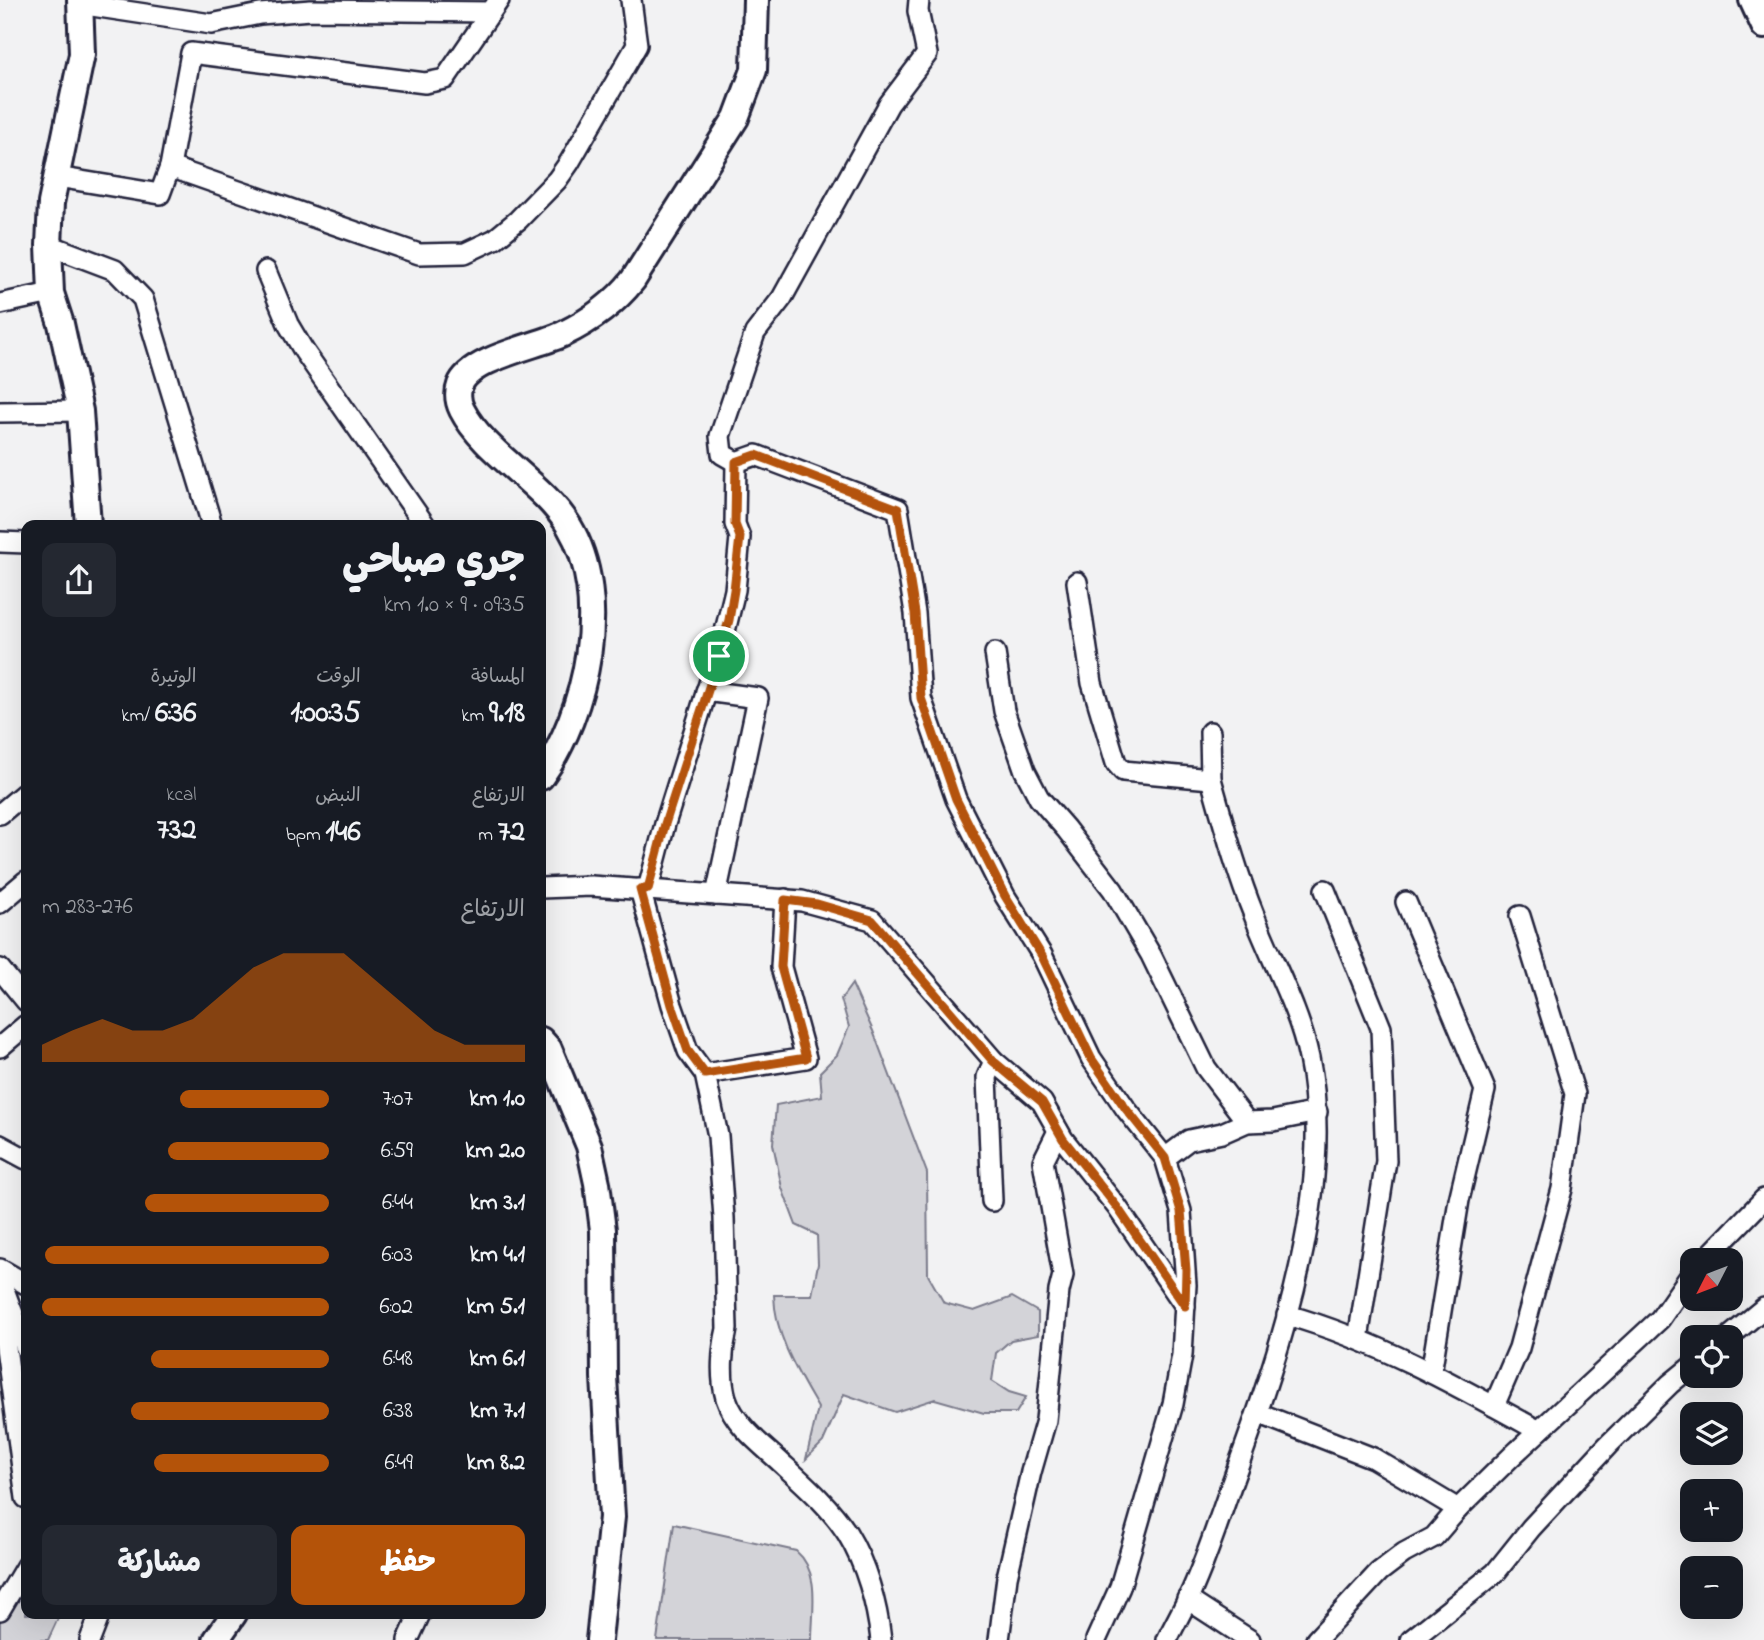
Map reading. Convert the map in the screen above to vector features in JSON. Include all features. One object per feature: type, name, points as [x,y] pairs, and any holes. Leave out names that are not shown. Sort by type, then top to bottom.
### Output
[{"type":"main road","points":[[546,768],[562,740],[582,684],[592,616],[585,566],[569,526],[556,509],[468,420],[460,408],[460,386],[471,371],[491,360],[546,341],[595,316],[624,292],[736,118],[754,70],[756,0]]},
{"type":"main road","points":[[1752,0],[1764,26]]},
{"type":"main road","points":[[79,2],[82,54],[51,203],[49,245],[51,293],[61,324],[80,411],[88,520]]},
{"type":"main road","points":[[546,1046],[589,1146],[603,1230],[604,1377],[612,1517],[599,1640]]},
{"type":"main road","points":[[216,1640],[231,1619]]},
{"type":"street","points":[[170,167],[419,254],[466,253],[495,239],[518,220],[557,180],[569,163],[637,45],[631,0]]},
{"type":"street","points":[[919,0],[918,10],[927,54],[889,104],[782,298],[755,333],[720,436],[722,454],[736,462],[756,455],[898,509],[915,613],[921,698],[956,799],[1005,896],[1042,956],[1091,1058],[1126,1109],[1165,1158],[1181,1211],[1186,1270],[1182,1354],[1173,1405],[1120,1587],[1096,1640]]},
{"type":"street","points":[[79,2],[211,24],[260,14],[311,10],[494,6]]},
{"type":"street","points":[[57,177],[160,194],[170,167],[191,53],[425,83],[444,79],[494,6]]},
{"type":"street","points":[[49,245],[115,270],[143,299],[210,520]]},
{"type":"street","points":[[266,271],[288,324],[422,520]]},
{"type":"street","points":[[0,304],[51,293]]},
{"type":"street","points":[[0,412],[80,411]]},
{"type":"street","points":[[736,462],[735,524],[740,537],[734,590],[719,656],[644,889],[672,1005],[688,1051],[705,1074],[718,1136],[723,1192],[727,1329],[723,1345],[723,1367],[727,1399],[743,1426],[813,1493],[847,1534],[868,1582],[881,1640]]},
{"type":"street","points":[[0,542],[21,543]]},
{"type":"street","points":[[1077,582],[1092,683],[1116,763],[1123,771],[1211,779]]},
{"type":"street","points":[[995,653],[1004,711],[1025,771],[1039,798],[1113,890],[1151,955],[1206,1068],[1247,1122]]},
{"type":"street","points":[[706,691],[758,698],[716,895]]},
{"type":"street","points":[[1167,1640],[1196,1582],[1258,1413],[1287,1315],[1311,1202],[1317,1112],[1311,1068],[1300,1026],[1237,873],[1211,779],[1210,732]]},
{"type":"street","points":[[0,814],[21,796]]},
{"type":"street","points":[[0,903],[21,885]]},
{"type":"street","points":[[546,888],[591,886],[785,900],[817,904],[872,920],[993,1061],[1042,1102],[1058,1131],[1117,1207],[1185,1306]]},
{"type":"street","points":[[1325,890],[1381,1028],[1386,1161],[1358,1339]]},
{"type":"street","points":[[705,1074],[806,1058],[781,967],[785,900]]},
{"type":"street","points":[[1406,902],[1485,1090],[1459,1200],[1431,1373]]},
{"type":"street","points":[[1494,1406],[1519,1349],[1562,1189],[1575,1094],[1520,916]]},
{"type":"street","points":[[0,969],[21,995]]},
{"type":"street","points":[[0,1047],[21,1030]]},
{"type":"street","points":[[992,1201],[987,1077],[993,1061]]},
{"type":"street","points":[[1165,1158],[1189,1140],[1222,1133],[1247,1122],[1273,1121],[1317,1112]]},
{"type":"street","points":[[999,1640],[1007,1577],[1046,1420],[1059,1291],[1063,1275],[1043,1161],[1058,1131]]},
{"type":"street","points":[[0,1146],[21,1156]]},
{"type":"street","points":[[1717,1248],[1764,1199]]},
{"type":"street","points":[[0,1269],[21,1281]]},
{"type":"street","points":[[0,1279],[21,1335]]},
{"type":"street","points":[[1316,1640],[1379,1572],[1404,1553],[1434,1537],[1458,1509],[1660,1319],[1680,1290]]},
{"type":"street","points":[[0,1302],[21,1460]]},
{"type":"street","points":[[1743,1325],[1764,1308]]},
{"type":"street","points":[[1287,1315],[1358,1339],[1431,1373],[1539,1431]]},
{"type":"street","points":[[1411,1640],[1494,1573],[1531,1528],[1608,1446],[1680,1376]]},
{"type":"street","points":[[1258,1413],[1373,1458],[1458,1509]]},
{"type":"street","points":[[0,1611],[21,1575]]},
{"type":"street","points":[[1187,1599],[1250,1640]]},
{"type":"street","points":[[90,1640],[98,1619]]},
{"type":"street","points":[[408,1640],[418,1619]]},
{"type":"shaded area","points":[[852,984],[873,1031],[927,1173],[928,1275],[944,1303],[974,1311],[1012,1297],[1038,1312],[1038,1335],[1011,1340],[996,1353],[992,1381],[1009,1392],[1026,1397],[1016,1413],[984,1413],[935,1399],[895,1412],[844,1394],[823,1442],[806,1459],[818,1408],[783,1340],[774,1295],[812,1295],[818,1264],[817,1235],[796,1225],[782,1188],[773,1144],[776,1105],[822,1096],[820,1072],[837,1055],[849,1027],[841,999]]},
{"type":"shaded area","points":[[674,1524],[796,1551],[804,1560],[812,1581],[812,1640],[657,1640]]},
{"type":"shaded area","points":[[21,1594],[21,1619],[58,1619],[48,1640],[0,1640],[0,1621]]},
{"type":"route","points":[[756,455],[898,509],[915,613],[921,698],[956,799],[1005,896],[1042,956],[1091,1058],[1126,1109],[1165,1158],[1181,1211],[1186,1270],[1185,1306],[1117,1207],[1063,1139],[1042,1102],[993,1061],[872,920],[817,904],[785,900],[781,967],[806,1058],[705,1074],[688,1051],[672,1005],[640,889],[648,889],[665,824],[719,656],[729,620],[740,537],[735,524],[736,462],[756,455]]}]
